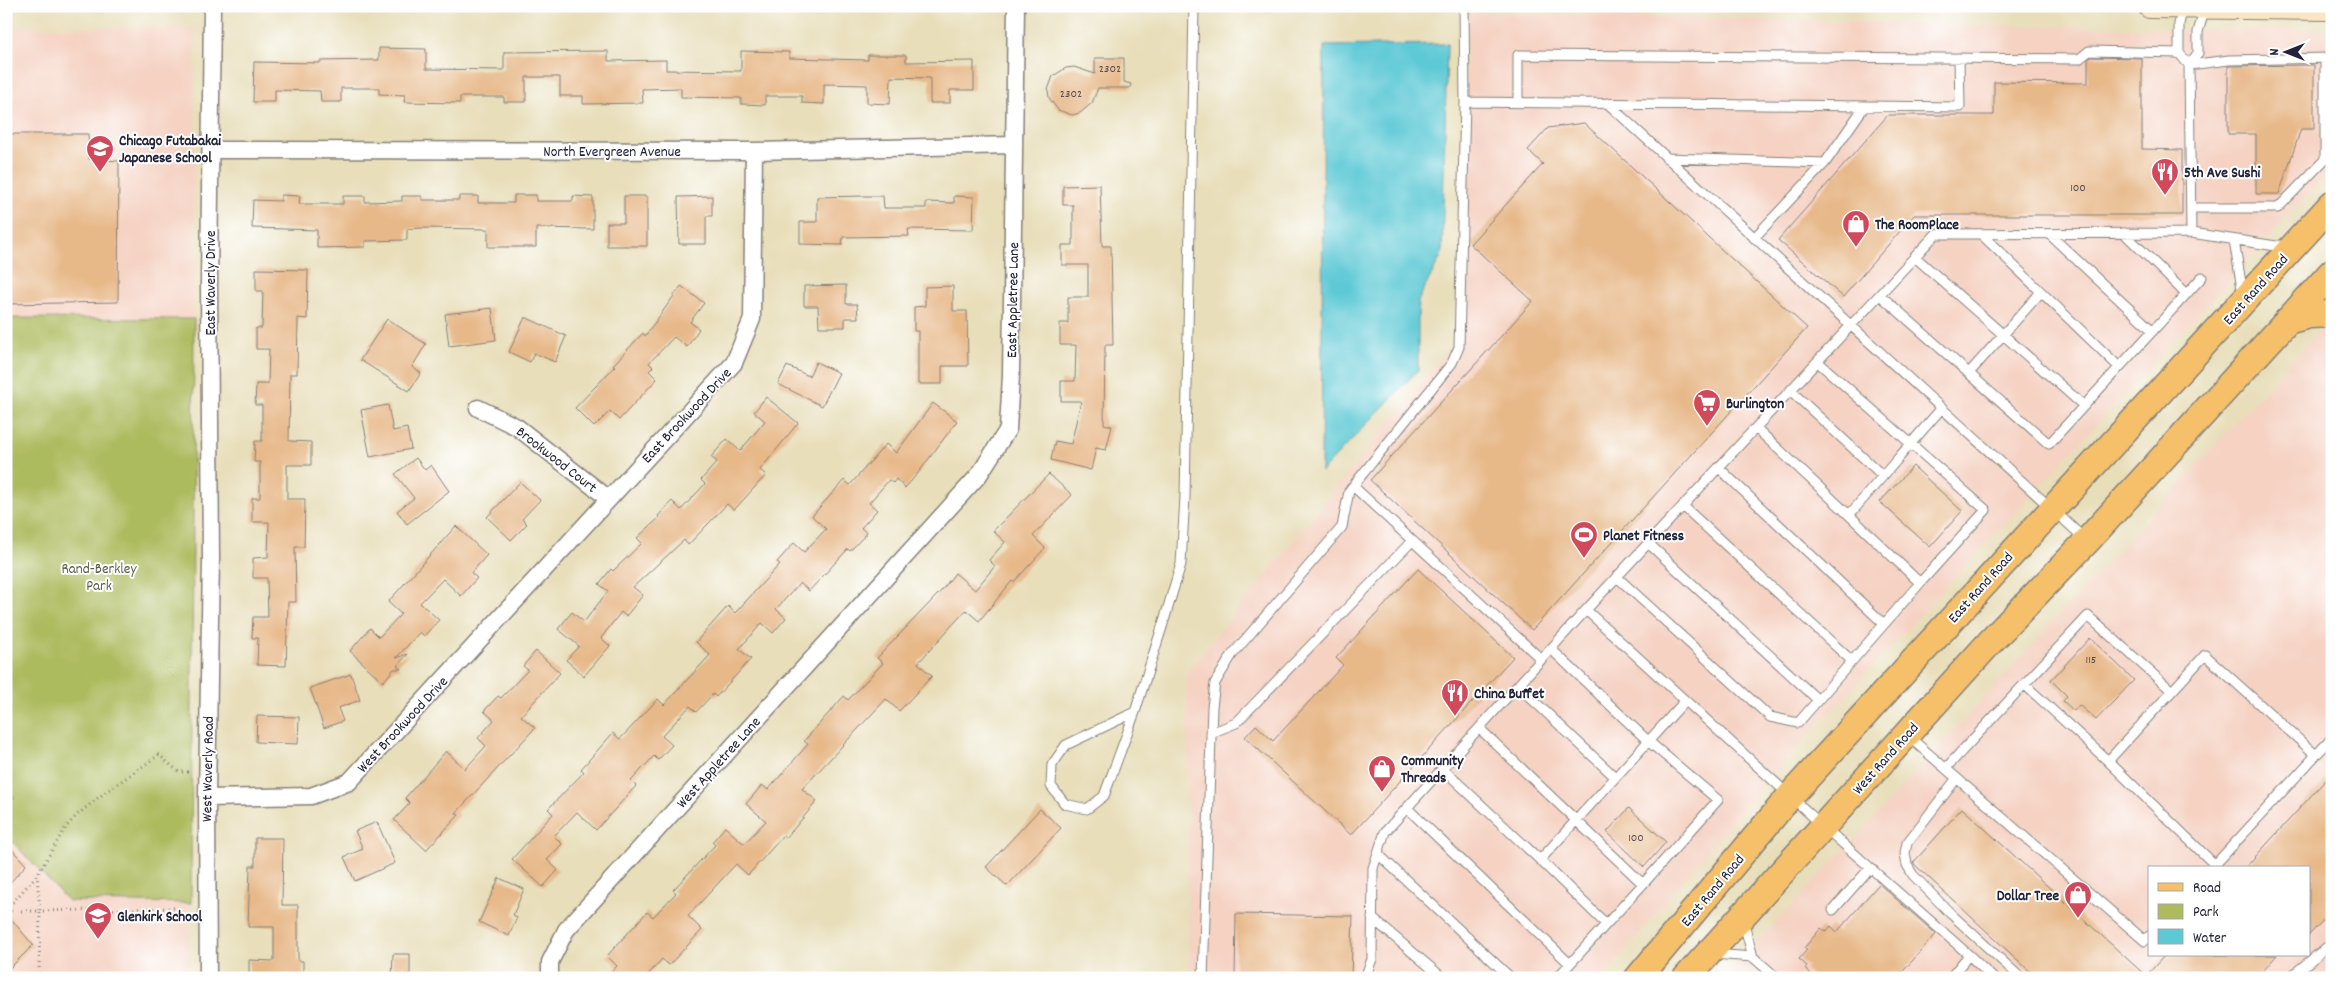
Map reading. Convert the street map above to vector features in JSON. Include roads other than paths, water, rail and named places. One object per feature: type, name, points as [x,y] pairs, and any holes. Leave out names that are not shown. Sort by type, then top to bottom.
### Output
[{"type":"main road","points":[[2150,6],[2332,8]]},
{"type":"main road","name":"East Rand Road","points":[[1638,978],[1790,796],[2332,204]]},
{"type":"main road","points":[[2087,541],[2332,272]]},
{"type":"main road","points":[[2287,322],[2308,315],[2332,314]]},
{"type":"main road","name":"West Rand Road","points":[[1686,978],[2011,620],[2087,541]]},
{"type":"street","name":"East Waverly Drive","points":[[211,559],[212,6]]},
{"type":"street","name":"East Appletree Lane","points":[[904,556],[979,475],[1008,429],[1011,375],[1016,6]]},
{"type":"street","name":"North Evergreen Avenue","points":[[211,150],[754,151],[1014,145]]},
{"type":"street","name":"East Brookwood Drive","points":[[553,560],[734,363],[752,319],[754,151]]},
{"type":"street","name":"Brookwood Court","points":[[478,408],[517,427],[609,499]]},
{"type":"street","name":"West Appletree Lane","points":[[550,978],[550,962],[566,930],[904,556]]},
{"type":"street","name":"West Waverly Road","points":[[208,978],[206,798],[211,559]]},
{"type":"street","name":"West Brookwood Drive","points":[[206,798],[311,796],[349,782],[553,560]]},
{"type":"lane","points":[[1135,712],[1066,745],[1052,765],[1051,786],[1065,804],[1087,808],[1104,796],[1135,712],[1181,564],[1185,497],[1194,6]]},
{"type":"lane","points":[[1203,978],[1212,707],[1215,683],[1232,654],[1342,527],[1349,491],[1452,363],[1459,347],[1465,102],[1464,6]]},
{"type":"lane","points":[[2189,64],[2179,53],[2179,24],[2194,7]]},
{"type":"lane","points":[[2191,233],[2189,64],[2198,53],[2198,32],[2194,7]]},
{"type":"lane","points":[[1518,102],[1518,55],[2079,59],[2089,51],[2179,53]]},
{"type":"lane","points":[[1465,102],[1960,108],[1959,58]]},
{"type":"lane","points":[[2189,64],[2229,60],[2328,58],[2328,155],[2278,208],[2190,208]]},
{"type":"lane","points":[[1607,104],[2087,541]]},
{"type":"lane","points":[[1754,238],[1825,163],[1864,107]]},
{"type":"lane","points":[[1666,158],[1825,163]]},
{"type":"lane","points":[[2124,233],[2186,294]]},
{"type":"lane","points":[[1365,978],[1372,959],[1373,868],[1385,832],[1586,610],[1936,234],[2191,233],[2276,246],[2298,242]]},
{"type":"lane","points":[[1981,234],[2120,367]]},
{"type":"lane","points":[[2049,234],[2153,330]]},
{"type":"lane","points":[[2234,240],[2244,301]]},
{"type":"lane","points":[[1915,257],[2084,406]]},
{"type":"lane","points":[[1880,295],[2049,444],[2202,277]]},
{"type":"lane","points":[[1969,373],[2041,292]]},
{"type":"lane","points":[[1617,577],[1770,717],[1798,723],[1986,510],[1818,362]]},
{"type":"lane","points":[[1791,391],[1883,476]]},
{"type":"lane","points":[[1849,515],[1941,409]]},
{"type":"lane","points":[[1756,428],[1920,584]]},
{"type":"lane","points":[[1718,468],[1884,624]]},
{"type":"lane","points":[[1354,486],[1541,659]]},
{"type":"lane","points":[[1683,506],[1852,661]]},
{"type":"lane","points":[[1211,733],[1236,723],[1412,540]]},
{"type":"lane","points":[[1648,543],[1818,700]]},
{"type":"lane","points":[[1586,610],[1993,978]]},
{"type":"lane","points":[[1946,768],[2088,616],[2172,691]]},
{"type":"lane","points":[[1551,649],[1648,741],[1718,800],[1557,978]]},
{"type":"lane","points":[[2108,761],[2205,654],[2316,755]]},
{"type":"lane","points":[[2025,685],[2108,761],[2213,866]]},
{"type":"lane","points":[[1518,686],[1614,777]]},
{"type":"lane","points":[[1540,860],[1685,700]]},
{"type":"lane","points":[[1479,728],[1643,884]]},
{"type":"lane","points":[[1906,735],[2145,941],[2148,937]]},
{"type":"lane","points":[[2215,866],[2332,738]]},
{"type":"lane","points":[[1443,769],[1606,924]]},
{"type":"lane","points":[[1957,778],[1907,843],[1905,853],[1907,864],[1913,875],[1951,914],[2021,978]]},
{"type":"lane","points":[[1407,808],[1570,964]]},
{"type":"lane","points":[[1378,854],[1511,978]]},
{"type":"lane","points":[[1833,910],[1870,868]]},
{"type":"lane","points":[[1742,916],[1753,957],[1777,978]]},
{"type":"lane","points":[[1372,918],[1443,978]]},
{"type":"lane","points":[[2289,978],[2332,943]]},
{"type":"lane","points":[[1708,953],[1753,957]]},
{"type":"lane","points":[[1950,978],[1969,956]]},
{"type":"water","points":[[1447,44],[1442,254],[1418,301],[1418,370],[1321,472],[1324,46]]},
{"type":"place","name":"Chicago Futabakai Japanese School","points":[[100,173]]},
{"type":"place","name":"5th Ave Sushi","points":[[2165,196]]},
{"type":"place","name":"The RoomPlace","points":[[1856,248]]},
{"type":"place","name":"Burlington","points":[[1707,427]]},
{"type":"place","name":"Planet Fitness","points":[[1584,559]]},
{"type":"place","name":"China Buffet","points":[[1455,717]]},
{"type":"place","name":"Community Threads","points":[[1382,793]]},
{"type":"place","name":"Dollar Tree","points":[[2078,919]]},
{"type":"place","name":"Glenkirk School","points":[[98,940]]},
{"type":"park label","name":"Rand-Berkley Park","points":[[99,576]]}]
